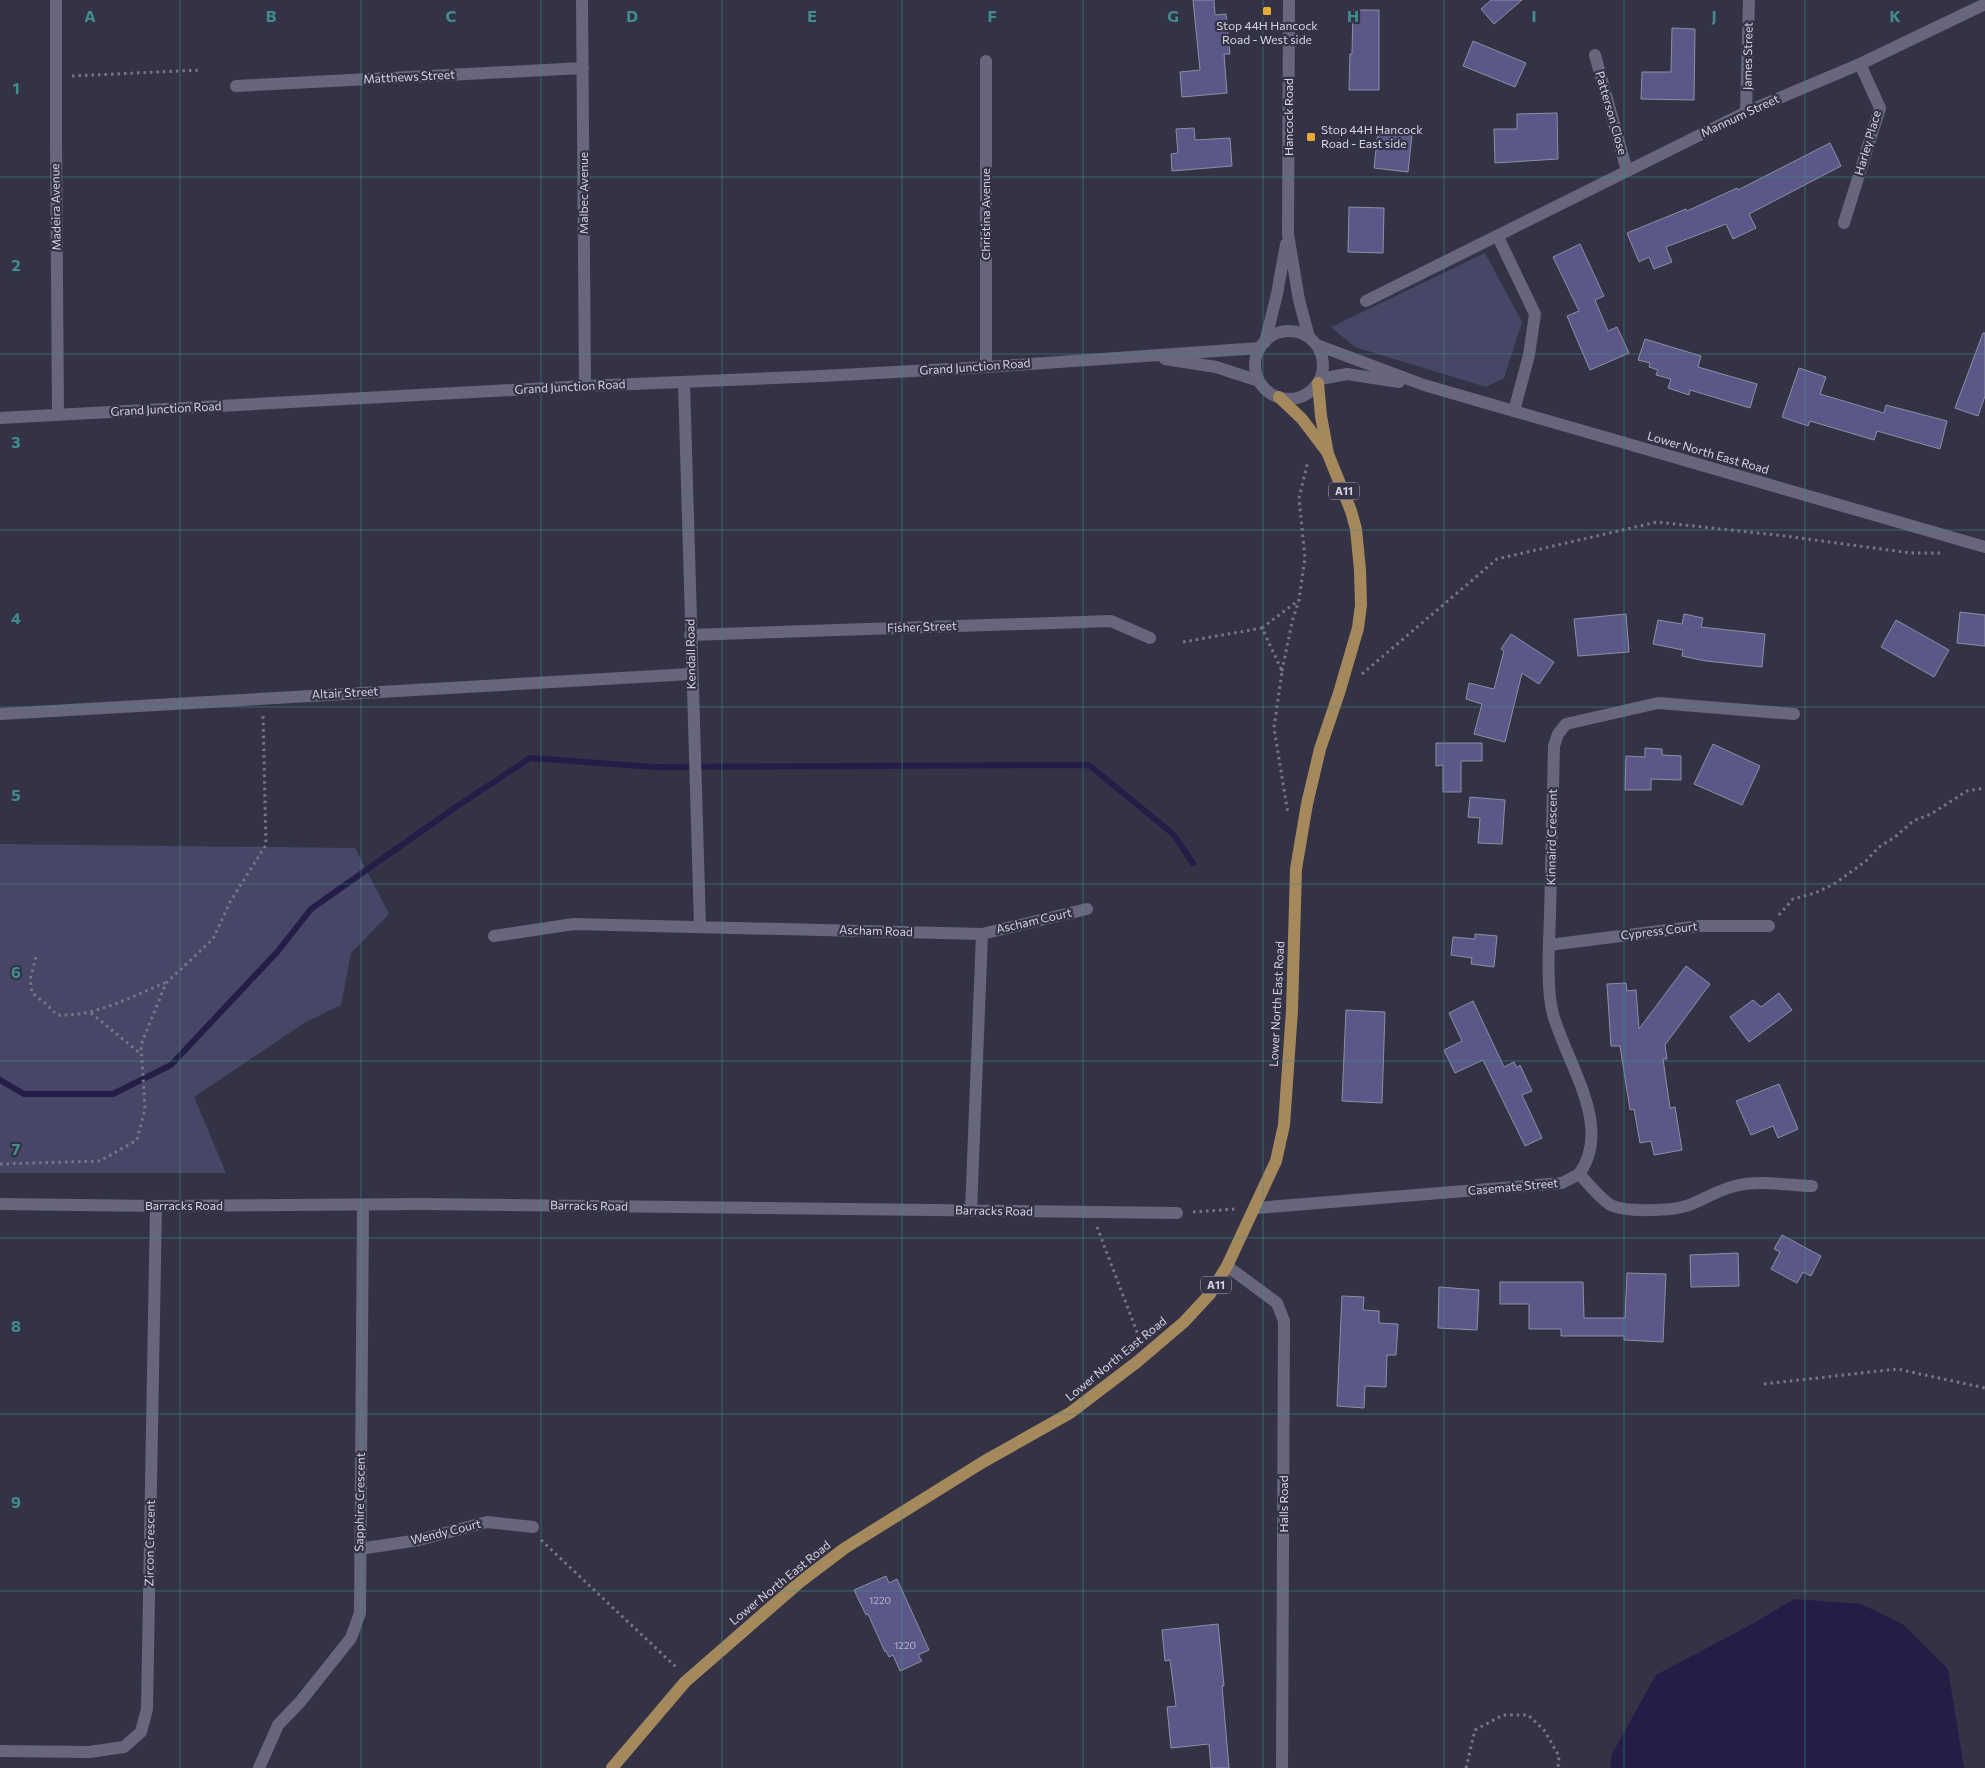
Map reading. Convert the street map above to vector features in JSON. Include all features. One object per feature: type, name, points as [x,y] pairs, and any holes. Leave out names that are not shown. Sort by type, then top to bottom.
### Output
[{"type":"main road","name":"Lower North East Road","points":[[612,1768],[689,1679],[800,1582],[845,1548],[983,1462],[1070,1412],[1146,1355],[1184,1322],[1210,1294],[1227,1266],[1256,1208],[1276,1161],[1284,1125],[1292,1010],[1296,870],[1320,749],[1358,628],[1361,605],[1356,529],[1352,511],[1328,454],[1321,416],[1319,381]]},
{"type":"main road","name":"Lower North East Road","points":[[1279,397],[1302,419],[1328,454]]},
{"type":"street","name":"Madeira Avenue","points":[[56,0],[58,414]]},
{"type":"street","name":"Malbec Avenue","points":[[582,0],[585,386]]},
{"type":"street","name":"Hancock Road","points":[[1289,0],[1288,234],[1299,300],[1313,341]]},
{"type":"street","name":"James Street","points":[[1746,112],[1749,0]]},
{"type":"street","name":"Mannum Street","points":[[1366,300],[1746,112],[1860,64],[1985,4]]},
{"type":"street","name":"Patterson Close","points":[[1595,55],[1627,171]]},
{"type":"street","name":"Christina Avenue","points":[[986,61],[986,367]]},
{"type":"street","name":"Harley Place","points":[[1844,223],[1880,108],[1860,64]]},
{"type":"street","name":"Matthews Street","points":[[236,86],[583,68]]},
{"type":"street","name":"Hancock Road","points":[[1262,345],[1277,294],[1288,234]]},
{"type":"street","points":[[1498,236],[1535,314],[1529,355],[1514,411]]},
{"type":"street","points":[[1262,345],[1278,333],[1286,331],[1294,331],[1313,341]]},
{"type":"street","name":"A11","points":[[1313,341],[1322,358],[1322,372],[1319,381]]},
{"type":"street","name":"Lower North East Road","points":[[1313,341],[1424,385],[1985,547]]},
{"type":"street","name":"Grand Junction Road","points":[[0,418],[585,386],[986,367],[1262,345]]},
{"type":"street","name":"A11","points":[[1262,345],[1255,364],[1259,381],[1271,394],[1279,397]]},
{"type":"street","name":"Grand Junction Road","points":[[1140,356],[1216,367],[1259,381]]},
{"type":"street","name":"Lower North East Road","points":[[1319,381],[1347,374],[1424,385]]},
{"type":"street","points":[[1279,397],[1297,398],[1312,390],[1319,381]]},
{"type":"street","name":"Kendall Road","points":[[684,382],[691,674],[700,926]]},
{"type":"street","name":"Fisher Street","points":[[690,635],[1110,621],[1150,638]]},
{"type":"street","name":"Altair Street","points":[[0,714],[691,674]]},
{"type":"street","name":"Kinnaird Crescent","points":[[1579,1174],[1587,1163],[1592,1129],[1588,1106],[1553,1014],[1550,997],[1549,945],[1554,746],[1558,734],[1566,724],[1658,703],[1794,714]]},
{"type":"street","name":"Ascham Court","points":[[982,934],[1087,909]]},
{"type":"street","name":"Ascham Road","points":[[494,936],[574,924],[982,934]]},
{"type":"street","name":"Cypress Court","points":[[1549,945],[1700,926],[1769,926]]},
{"type":"street","points":[[971,1211],[982,934]]},
{"type":"street","points":[[1579,1174],[1610,1205],[1625,1209],[1674,1210],[1737,1185],[1767,1183],[1812,1186]]},
{"type":"street","name":"Casemate Street","points":[[1256,1208],[1562,1183],[1579,1174]]},
{"type":"street","name":"Barracks Road","points":[[0,1204],[156,1206],[363,1204],[1177,1213]]},
{"type":"street","name":"Sapphire Crescent","points":[[259,1768],[278,1725],[300,1702],[351,1638],[360,1613],[363,1204]]},
{"type":"street","name":"Zircon Crescent","points":[[0,1751],[89,1752],[124,1747],[141,1732],[147,1709],[156,1206]]},
{"type":"street","name":"Halls Road","points":[[1227,1266],[1277,1303],[1284,1322],[1282,1768]]},
{"type":"street","name":"Wendy Court","points":[[359,1549],[419,1540],[487,1522],[530,1526]]},
{"type":"path","points":[[56,77],[201,70]]},
{"type":"path","points":[[1289,822],[1274,728],[1282,671],[1292,622],[1300,600],[1305,558],[1299,498],[1308,461]]},
{"type":"path","points":[[1339,693],[1497,559],[1657,522],[1785,536],[1911,553],[1948,554]]},
{"type":"path","points":[[1183,642],[1262,628],[1300,600]]},
{"type":"path","points":[[1262,628],[1282,671]]},
{"type":"path","points":[[36,957],[30,980],[32,994],[57,1015],[73,1016],[91,1012],[166,983],[213,939],[230,902],[266,845],[262,698]]},
{"type":"path","points":[[1769,926],[1793,899],[1815,893],[1834,884],[1866,861],[1879,847],[1895,837],[1913,821],[1931,814],[1967,791],[1985,788]]},
{"type":"path","points":[[0,1164],[100,1160],[137,1140],[145,1110],[141,1045],[166,983]]},
{"type":"path","points":[[91,1012],[141,1054]]},
{"type":"path","points":[[1177,1213],[1256,1208]]},
{"type":"path","points":[[1091,1212],[1146,1355]]},
{"type":"path","points":[[1764,1384],[1897,1369],[1985,1388]]},
{"type":"path","points":[[530,1526],[689,1679]]},
{"type":"path","points":[[1466,1768],[1474,1730],[1503,1715],[1528,1715],[1544,1730],[1559,1756],[1558,1768]]},
{"type":"shaded area","points":[[1485,253],[1522,322],[1504,378],[1486,387],[1355,347],[1331,327]]},
{"type":"shaded area","points":[[0,844],[355,848],[389,914],[351,953],[341,1005],[304,1023],[194,1097],[226,1173],[0,1173]]},
{"type":"shaded area","points":[[1794,1599],[1861,1604],[1904,1625],[1948,1669],[1964,1768],[1610,1768],[1612,1754],[1656,1675],[1754,1623]]},
{"type":"building","points":[[1193,0],[1214,0],[1215,15],[1226,14],[1230,54],[1224,54],[1227,93],[1182,97],[1180,72],[1200,70]]},
{"type":"building","points":[[1491,0],[1522,0],[1494,24],[1481,9]]},
{"type":"building","points":[[1353,10],[1379,10],[1379,90],[1349,90]]},
{"type":"building","points":[[1672,28],[1695,29],[1694,100],[1641,99],[1642,72],[1671,72]]},
{"type":"building","points":[[1473,41],[1526,63],[1515,87],[1463,66]]},
{"type":"building","points":[[1557,113],[1558,159],[1495,163],[1494,129],[1517,129],[1517,114]]},
{"type":"building","points":[[1194,128],[1195,140],[1230,138],[1232,166],[1172,171],[1171,154],[1178,153],[1176,129]]},
{"type":"building","points":[[1378,131],[1412,135],[1408,172],[1374,168]]},
{"type":"building","points":[[1830,143],[1841,166],[1749,214],[1756,228],[1733,239],[1726,224],[1666,247],[1672,262],[1654,269],[1649,257],[1639,262],[1627,233],[1686,209],[1687,211],[1737,188],[1738,190]]},
{"type":"building","points":[[1349,207],[1384,208],[1383,253],[1348,252]]},
{"type":"building","points":[[1580,244],[1604,296],[1595,300],[1608,331],[1617,327],[1629,353],[1590,370],[1567,316],[1579,311],[1553,257]]},
{"type":"building","points":[[1983,333],[1985,333],[1985,396],[1978,416],[1955,408]]},
{"type":"building","points":[[1645,339],[1701,356],[1698,367],[1757,384],[1750,408],[1690,390],[1689,395],[1668,388],[1671,379],[1656,375],[1658,370],[1649,367],[1650,363],[1638,360]]},
{"type":"building","points":[[1799,368],[1826,377],[1820,394],[1884,413],[1886,405],[1947,421],[1940,449],[1877,431],[1874,440],[1810,421],[1808,426],[1782,417]]},
{"type":"building","points":[[1960,612],[1985,615],[1985,646],[1957,643]]},
{"type":"building","points":[[1626,614],[1629,652],[1578,656],[1574,619]]},
{"type":"building","points":[[1684,614],[1703,618],[1701,627],[1765,634],[1762,667],[1706,661],[1682,656],[1683,650],[1653,644],[1658,620],[1682,624]]},
{"type":"building","points":[[1896,620],[1949,650],[1934,677],[1881,647]]},
{"type":"building","points":[[1511,634],[1554,662],[1539,684],[1522,673],[1505,742],[1474,734],[1482,704],[1466,699],[1469,683],[1494,689],[1504,651],[1501,649]]},
{"type":"building","points":[[1436,743],[1482,743],[1482,761],[1461,761],[1461,792],[1443,792],[1443,765],[1436,766]]},
{"type":"building","points":[[1713,744],[1760,766],[1742,805],[1694,784]]},
{"type":"building","points":[[1645,748],[1662,749],[1662,755],[1681,756],[1681,780],[1651,779],[1651,790],[1625,790],[1626,756],[1645,757]]},
{"type":"building","points":[[1470,797],[1505,800],[1502,844],[1478,843],[1480,818],[1468,817]]},
{"type":"building","points":[[1475,934],[1497,936],[1494,967],[1471,964],[1472,958],[1451,955],[1453,937],[1475,939]]},
{"type":"building","points":[[1686,966],[1710,984],[1665,1045],[1667,1059],[1663,1059],[1670,1108],[1675,1107],[1682,1150],[1654,1155],[1651,1141],[1640,1143],[1634,1109],[1630,1110],[1620,1046],[1611,1046],[1607,984],[1626,983],[1627,991],[1636,990],[1639,1029]]},
{"type":"building","points":[[1779,993],[1792,1010],[1749,1042],[1730,1017],[1753,1000],[1761,1007]]},
{"type":"building","points":[[1473,1001],[1504,1067],[1514,1062],[1517,1068],[1520,1065],[1532,1091],[1522,1095],[1542,1138],[1525,1146],[1483,1060],[1455,1073],[1444,1050],[1462,1041],[1449,1013]]},
{"type":"building","points":[[1346,1010],[1385,1012],[1382,1103],[1342,1101]]},
{"type":"building","points":[[1779,1084],[1798,1129],[1778,1138],[1773,1126],[1751,1135],[1736,1101]]},
{"type":"building","points":[[1782,1235],[1821,1256],[1811,1276],[1803,1272],[1797,1283],[1771,1269],[1780,1252],[1774,1249]]},
{"type":"building","points":[[1738,1253],[1739,1286],[1691,1287],[1690,1255]]},
{"type":"building","points":[[1627,1273],[1666,1274],[1663,1342],[1624,1340],[1624,1336],[1561,1336],[1561,1329],[1529,1329],[1529,1304],[1500,1304],[1500,1282],[1583,1282],[1584,1318],[1625,1318]]},
{"type":"building","points":[[1439,1287],[1479,1290],[1477,1330],[1438,1328]]},
{"type":"building","points":[[1342,1296],[1364,1297],[1363,1310],[1379,1311],[1379,1323],[1398,1324],[1396,1355],[1387,1355],[1386,1387],[1365,1386],[1364,1408],[1337,1406]]},
{"type":"building","points":[[886,1576],[889,1583],[897,1579],[929,1650],[918,1655],[922,1661],[900,1671],[893,1655],[889,1657],[885,1652],[868,1614],[866,1615],[854,1590]]},
{"type":"building","points":[[1218,1624],[1229,1768],[1211,1768],[1209,1744],[1171,1748],[1167,1707],[1176,1706],[1170,1660],[1165,1661],[1162,1630]]},
{"type":"waterway","points":[[0,1080],[24,1094],[113,1094],[171,1065],[278,951],[311,909],[453,809],[530,758],[654,767],[1089,765],[1173,834],[1193,863]]},
{"type":"place","name":"Stop 44H Hancock Road - West side","points":[[1267,11]]},
{"type":"place","name":"Stop 44H Hancock Road - East side","points":[[1311,137]]}]
